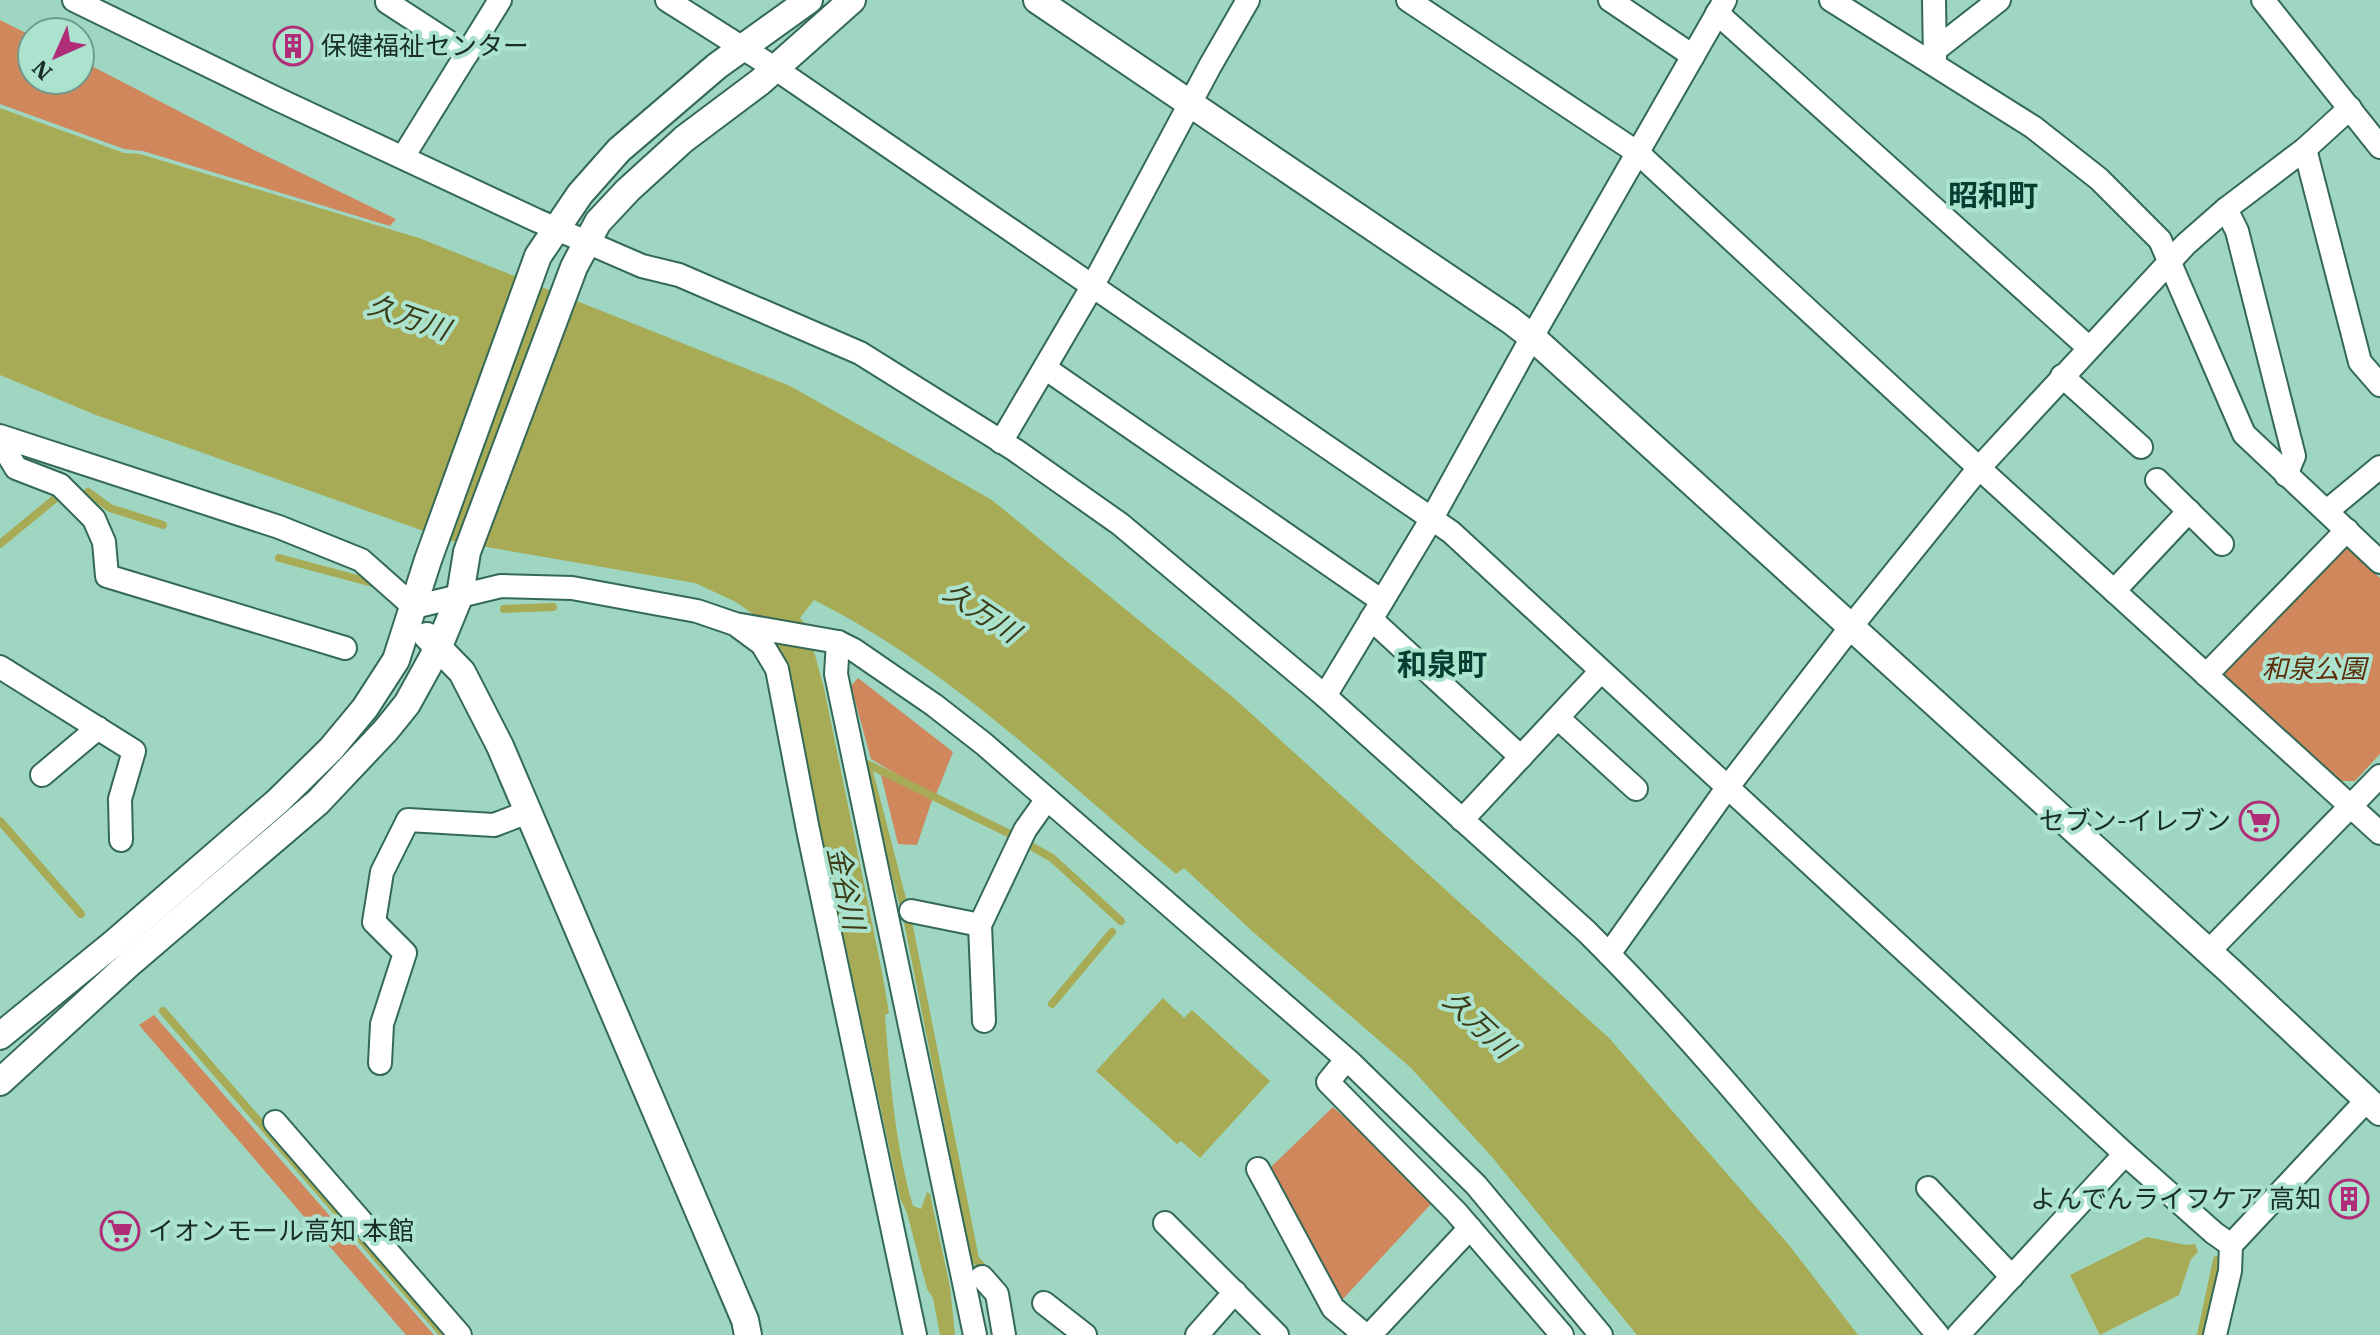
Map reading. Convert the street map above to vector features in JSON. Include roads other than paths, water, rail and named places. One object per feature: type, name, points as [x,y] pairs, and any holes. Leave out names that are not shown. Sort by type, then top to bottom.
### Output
[{"type":"street","points":[[403,157],[500,0]]},
{"type":"street","points":[[667,0],[776,69],[1451,532],[2125,1154],[2231,1245]]},
{"type":"street","points":[[0,1036],[204,866],[331,749],[365,708],[396,660],[436,539],[537,259],[556,228],[580,194],[619,150],[743,47],[809,0]]},
{"type":"street","points":[[0,1082],[141,952],[318,802],[407,704],[439,646],[460,595],[467,552],[574,267],[598,222],[673,149],[776,69],[852,0]]},
{"type":"street","points":[[1037,0],[1532,337],[2373,1106],[2231,1245],[2230,1271],[2215,1335]]},
{"type":"street","points":[[1001,442],[1092,287],[1248,0]]},
{"type":"street","points":[[1408,0],[1638,153],[2380,833]]},
{"type":"street","points":[[1610,0],[1693,56]]},
{"type":"street","points":[[1831,0],[1935,58],[2033,127],[2099,179],[2160,240],[2244,434],[2380,562]]},
{"type":"street","points":[[1934,0],[1935,58]]},
{"type":"street","points":[[1935,58],[1999,0]]},
{"type":"street","points":[[2263,0],[2380,147]]},
{"type":"street","points":[[78,1],[275,98],[556,228],[642,266],[679,275],[860,353],[1001,442],[1120,524],[1325,696],[1609,954],[1803,1172],[1938,1335]]},
{"type":"street","points":[[387,2],[467,54]]},
{"type":"street","points":[[1325,696],[1431,520],[1721,7],[2088,347]]},
{"type":"street","points":[[1609,954],[1727,788],[1979,468],[2170,260],[2226,209],[2305,149],[2350,108]]},
{"type":"street","points":[[2305,149],[2360,362],[2380,385]]},
{"type":"street","points":[[2226,209],[2237,231],[2294,456],[2286,475]]},
{"type":"street","points":[[1045,368],[1376,610],[1521,757]]},
{"type":"street","points":[[2062,376],[2141,447]]},
{"type":"street","points":[[8,446],[279,527],[361,560],[462,672],[500,746],[745,1320],[748,1335]]},
{"type":"street","points":[[8,446],[16,468],[60,485],[94,519],[104,542],[107,576],[345,648]]},
{"type":"street","points":[[2327,511],[2380,467]]},
{"type":"street","points":[[2157,480],[2222,544]]},
{"type":"street","points":[[2114,591],[2189,511]]},
{"type":"street","points":[[2206,675],[2347,530]]},
{"type":"street","points":[[411,614],[460,595],[501,586],[572,588],[697,611],[735,624],[831,641],[854,650],[934,705],[1047,799],[1346,1060],[1476,1185],[1601,1335]]},
{"type":"street","points":[[735,624],[762,644],[777,669],[915,1335]]},
{"type":"street","points":[[831,641],[975,1335]]},
{"type":"street","points":[[0,667],[134,751],[120,799],[121,840]]},
{"type":"street","points":[[1462,820],[1601,671]]},
{"type":"street","points":[[1558,718],[1636,789]]},
{"type":"street","points":[[42,775],[98,728]]},
{"type":"street","points":[[2208,952],[2380,776]]},
{"type":"street","points":[[984,1021],[980,925],[1021,838],[1047,799]]},
{"type":"street","points":[[380,1063],[382,1024],[405,953],[374,922],[382,872],[408,820],[494,825],[528,812]]},
{"type":"street","points":[[911,911],[980,925]]},
{"type":"street","points":[[1346,1060],[1328,1082],[1470,1228],[1562,1335]]},
{"type":"street","points":[[275,1122],[460,1335]]},
{"type":"street","points":[[1958,1335],[2125,1154]]},
{"type":"street","points":[[1258,1169],[1333,1308],[1368,1335],[1470,1228]]},
{"type":"street","points":[[1928,1188],[2012,1277]]},
{"type":"street","points":[[1165,1223],[1277,1335]]},
{"type":"street","points":[[982,1277],[997,1294],[1004,1335]]},
{"type":"street","points":[[1197,1335],[1235,1292]]},
{"type":"street","points":[[966,1301],[981,1316],[988,1335]]},
{"type":"street","points":[[1044,1303],[1085,1335]]},
{"type":"water","points":[[0,108],[124,153],[140,154],[419,238],[790,386],[992,500],[1234,698],[1609,1038],[1789,1245],[1858,1335],[1637,1335],[1492,1157],[1411,1068],[1184,868],[1176,874],[957,691],[863,627],[814,600],[800,618],[807,626],[824,688],[882,972],[889,1013],[885,1015],[891,1088],[902,1159],[913,1206],[921,1209],[927,1192],[930,1194],[950,1287],[955,1335],[940,1335],[933,1298],[927,1289],[907,1213],[900,1198],[787,674],[773,643],[754,615],[736,602],[695,583],[452,541],[96,415],[0,375]]},
{"type":"water","points":[[1163,998],[1184,1018],[1192,1010],[1270,1081],[1200,1158],[1181,1141],[1177,1144],[1096,1071]]},
{"type":"water","points":[[2147,1237],[2195,1244],[2198,1252],[2191,1259],[2179,1295],[2100,1335],[2070,1275]]},
{"type":"waterway","points":[[88,492],[110,508],[163,525]]},
{"type":"waterway","points":[[0,544],[57,497]]},
{"type":"waterway","points":[[279,558],[380,585]]},
{"type":"waterway","points":[[504,609],[553,607]]},
{"type":"waterway","points":[[988,1273],[975,1259],[908,922],[867,764],[1052,858],[1121,921]]},
{"type":"waterway","points":[[0,821],[81,914]]},
{"type":"waterway","points":[[1052,1004],[1112,932]]},
{"type":"waterway","points":[[163,1011],[444,1335]]},
{"type":"waterway","points":[[2201,1335],[2217,1260]]},
{"type":"place","name":"保健福祉センター","points":[[293,46]]},
{"type":"place","name":"セブン-イレブン","points":[[2259,821]]},
{"type":"place","name":"よんでんライフケア 高知","points":[[2349,1199]]},
{"type":"place","name":"イオンモール高知 本館","points":[[120,1231]]},
{"type":"district","name":"昭和町","points":[[1993,196]]},
{"type":"district","name":"和泉町","points":[[1442,665]]},
{"type":"water label","name":"久万川","points":[[409,317]]},
{"type":"water label","name":"久万川","points":[[982,612]]},
{"type":"water label","name":"金谷川","points":[[846,888]]},
{"type":"water label","name":"久万川","points":[[1479,1024]]},
{"type":"park label","name":"和泉公園","points":[[2314,669]]}]
